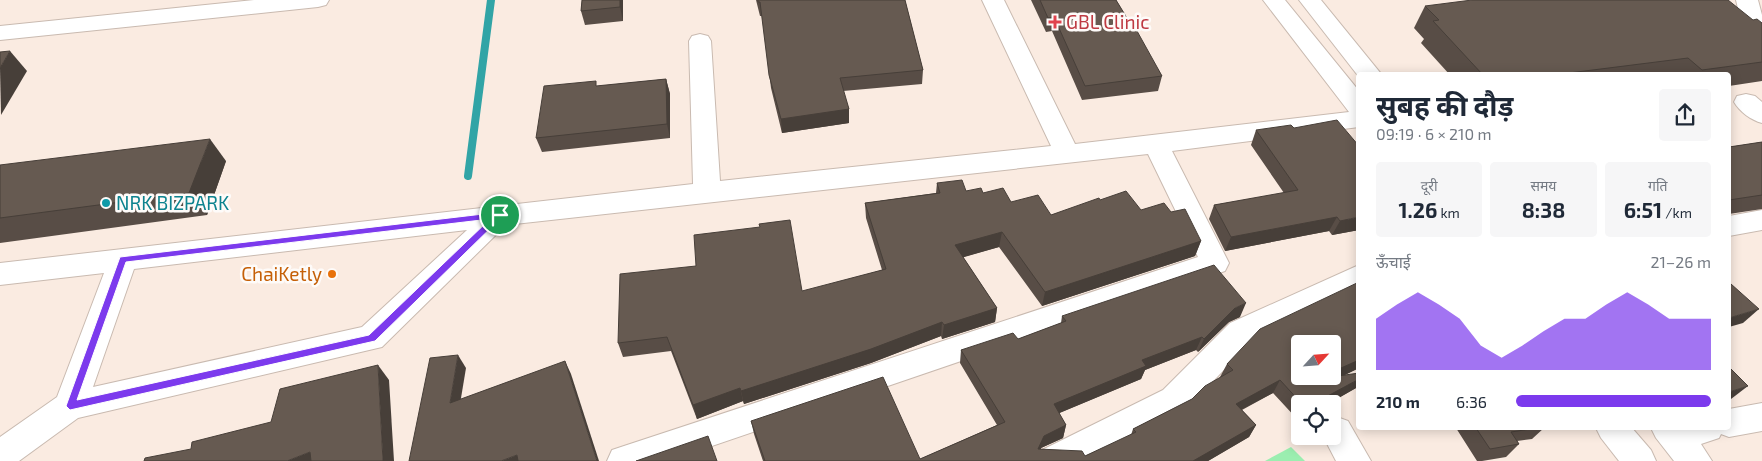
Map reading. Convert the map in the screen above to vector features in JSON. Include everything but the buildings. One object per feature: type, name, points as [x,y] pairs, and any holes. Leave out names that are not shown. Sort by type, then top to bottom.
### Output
[{"type":"street","points":[[0,33],[224,5],[318,0]]},
{"type":"street","points":[[993,0],[1067,153]]},
{"type":"street","points":[[1274,0],[1356,104]]},
{"type":"street","points":[[1310,0],[1368,72]]},
{"type":"street","points":[[1748,0],[1752,24],[1762,31]]},
{"type":"street","points":[[700,41],[706,192]]},
{"type":"street","points":[[0,274],[500,215],[1156,144],[1356,119]]},
{"type":"street","points":[[624,461],[1215,263],[1156,144]]},
{"type":"street","points":[[0,456],[70,406],[371,338],[500,215]]},
{"type":"street","points":[[1731,226],[1762,220]]},
{"type":"street","points":[[70,406],[123,260]]},
{"type":"street","points":[[1054,461],[1174,400],[1241,332],[1356,277]]},
{"type":"street","points":[[1731,423],[1762,416]]},
{"type":"street","points":[[1614,430],[1639,461]]},
{"type":"street","points":[[1670,431],[1683,430]]},
{"type":"street","points":[[1670,431],[1696,461]]},
{"type":"street","points":[[1341,438],[1354,461]]},
{"type":"green space","points":[[1291,447],[1305,461],[1265,461]]},
{"type":"waterway","points":[[468,176],[491,0]]},
{"type":"place","name":"GBL Clinic","points":[[1055,22]]},
{"type":"place","name":"NRK BIZPARK","points":[[106,203]]},
{"type":"place","name":"ChaiKetly","points":[[332,274]]},
{"type":"route","points":[[500,215],[371,338],[70,406],[123,260],[500,215]]}]
